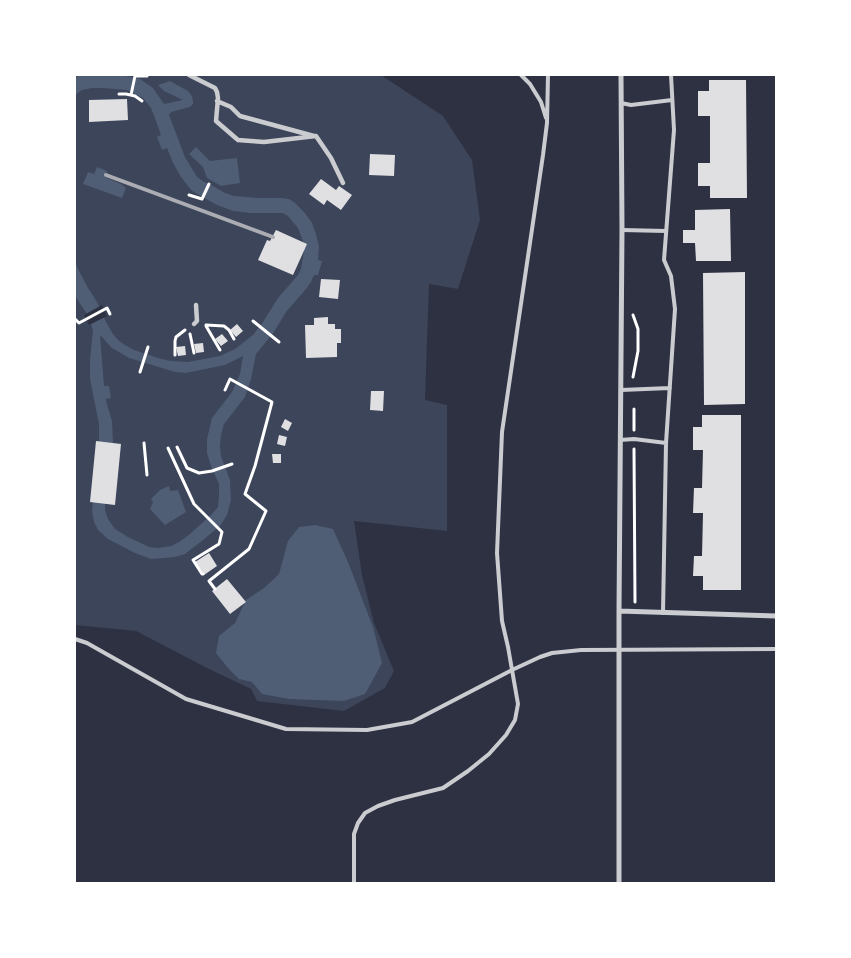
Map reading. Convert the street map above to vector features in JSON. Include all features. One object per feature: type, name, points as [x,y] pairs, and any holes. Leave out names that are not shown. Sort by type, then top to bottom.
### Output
[{"type":"street","points":[[189,75],[215,88],[217,92],[216,121],[238,140],[264,142],[316,136]]},
{"type":"street","points":[[619,883],[621,75]]},
{"type":"street","points":[[217,101],[231,107],[240,116],[316,136],[331,158],[343,183]]},
{"type":"street","points":[[196,305],[197,324]]},
{"type":"street","points":[[619,612],[776,616]]},
{"type":"lane","points":[[521,75],[530,84],[540,102],[547,123]]},
{"type":"lane","points":[[354,883],[354,834],[358,823],[365,813],[395,800],[443,788],[489,754],[506,735],[515,720],[518,704],[502,621],[498,553],[502,432],[547,123],[548,75]]},
{"type":"lane","points":[[664,612],[666,443],[675,309],[671,276],[664,260],[674,130],[671,75]]},
{"type":"lane","points":[[621,103],[631,105],[672,100]]},
{"type":"lane","points":[[622,230],[666,231]]},
{"type":"lane","points":[[621,390],[670,388]]},
{"type":"lane","points":[[620,440],[634,439],[666,443]]},
{"type":"lane","points":[[75,639],[86,643],[186,699],[286,729],[367,730],[412,722],[512,670],[552,653],[620,649],[776,649]]},
{"type":"path","points":[[131,95],[136,76],[147,76]]},
{"type":"path","points":[[119,94],[136,96],[142,101]]},
{"type":"path","points":[[189,195],[202,199],[209,184]]},
{"type":"path","points":[[75,319],[79,323],[107,308],[110,314]]},
{"type":"path","points":[[253,321],[279,342]]},
{"type":"path","points":[[175,355],[176,337],[184,330],[197,324],[224,326],[229,330],[234,339]]},
{"type":"path","points":[[197,324],[220,350]]},
{"type":"path","points":[[194,352],[190,336],[197,324]]},
{"type":"path","points":[[140,372],[148,347]]},
{"type":"path","points":[[215,589],[210,581],[249,549],[266,510],[245,494],[255,466],[272,402],[230,379],[225,390]]},
{"type":"path","points":[[144,443],[147,475]]},
{"type":"path","points":[[177,447],[187,468],[199,473],[232,464]]},
{"type":"path","points":[[168,448],[194,504],[222,532],[219,544],[193,560],[203,574]]},
{"type":"shaded area","points":[[75,75],[381,75],[443,116],[472,160],[480,220],[458,289],[429,284],[425,400],[447,405],[447,531],[354,521],[362,575],[374,623],[394,671],[385,688],[344,711],[257,701],[251,689],[136,631],[75,625]]},
{"type":"shaded area","points":[[82,75],[121,75],[140,79],[153,88],[164,104],[183,100],[164,91],[158,85],[170,81],[188,91],[192,96],[193,104],[190,107],[171,112],[169,115],[185,157],[197,177],[234,196],[281,198],[289,199],[295,203],[312,223],[319,247],[318,260],[322,261],[318,275],[314,275],[306,289],[286,312],[274,332],[256,354],[245,397],[224,424],[220,446],[221,456],[230,480],[231,500],[227,515],[220,526],[203,540],[185,554],[175,557],[151,559],[135,553],[108,539],[98,530],[94,522],[92,511],[99,424],[90,379],[93,330],[87,314],[75,296],[75,263],[107,324],[118,340],[134,350],[158,358],[188,362],[220,356],[235,349],[253,335],[278,298],[298,275],[304,251],[303,241],[298,228],[283,213],[233,211],[217,205],[192,191],[181,177],[167,148],[162,150],[157,137],[161,135],[156,121],[151,108],[143,98],[127,90],[103,88],[82,90],[75,95],[75,77]],"holes":[[[100,335],[112,348],[129,358],[175,372],[186,373],[225,365],[243,356],[240,374],[232,392],[212,418],[207,439],[207,453],[219,484],[218,507],[190,534],[171,546],[149,547],[128,537],[115,529],[108,519],[105,510],[113,443],[112,421],[106,401],[106,399],[111,398],[109,386],[104,386]]]},
{"type":"shaded area","points":[[196,147],[210,161],[237,158],[240,183],[221,186],[207,178],[203,167],[189,154]]},
{"type":"shaded area","points":[[97,167],[107,171],[105,177],[126,188],[122,198],[83,184],[88,172],[94,174]]},
{"type":"shaded area","points":[[169,486],[170,491],[178,490],[186,512],[165,525],[150,509],[153,502],[151,499],[160,490]]},
{"type":"shaded area","points":[[315,525],[333,529],[373,627],[382,663],[365,694],[344,701],[289,699],[262,694],[252,682],[239,679],[216,653],[219,636],[235,623],[246,600],[264,588],[279,574],[288,541],[299,527]]},
{"type":"pier","points":[[102,305],[107,316],[89,325],[84,315]]},
{"type":"building","points":[[709,80],[746,80],[747,198],[710,198],[710,186],[698,186],[698,163],[710,163],[710,116],[698,116],[698,91],[709,91]]},
{"type":"building","points":[[127,99],[128,120],[89,122],[89,100]]},
{"type":"building","points":[[370,154],[395,155],[394,176],[369,175]]},
{"type":"building","points":[[321,179],[336,190],[339,186],[352,195],[341,210],[327,200],[324,205],[309,194]]},
{"type":"building","points":[[730,209],[731,261],[696,261],[695,243],[683,243],[683,230],[695,230],[695,210]]},
{"type":"building","points":[[276,230],[307,244],[293,275],[258,260],[267,240],[270,241]]},
{"type":"building","points":[[745,272],[745,404],[704,405],[703,273]]},
{"type":"building","points":[[321,279],[340,280],[338,299],[319,297]]},
{"type":"building","points":[[328,317],[328,324],[335,324],[335,329],[341,329],[341,343],[337,343],[337,357],[306,358],[305,325],[314,325],[314,318]]},
{"type":"building","points":[[237,324],[243,331],[236,337],[230,330]]},
{"type":"building","points":[[222,334],[228,341],[221,346],[215,339]]},
{"type":"building","points":[[203,343],[204,352],[196,353],[194,344]]},
{"type":"building","points":[[185,346],[186,355],[178,356],[176,347]]},
{"type":"building","points":[[371,391],[384,391],[383,411],[370,410]]},
{"type":"building","points":[[702,415],[741,415],[741,590],[703,590],[703,576],[693,576],[694,556],[702,556],[703,513],[693,513],[694,488],[702,488],[703,450],[693,450],[693,427],[702,427]]},
{"type":"building","points":[[285,419],[292,423],[288,431],[281,427]]},
{"type":"building","points":[[279,435],[287,437],[285,446],[277,444]]},
{"type":"building","points":[[96,441],[121,444],[115,505],[90,502]]},
{"type":"building","points":[[272,454],[281,454],[281,463],[273,463]]},
{"type":"building","points":[[209,553],[217,566],[204,575],[195,562]]},
{"type":"building","points":[[227,579],[246,602],[230,614],[212,591]]},
{"type":"railway","points":[[106,175],[273,237]]}]
